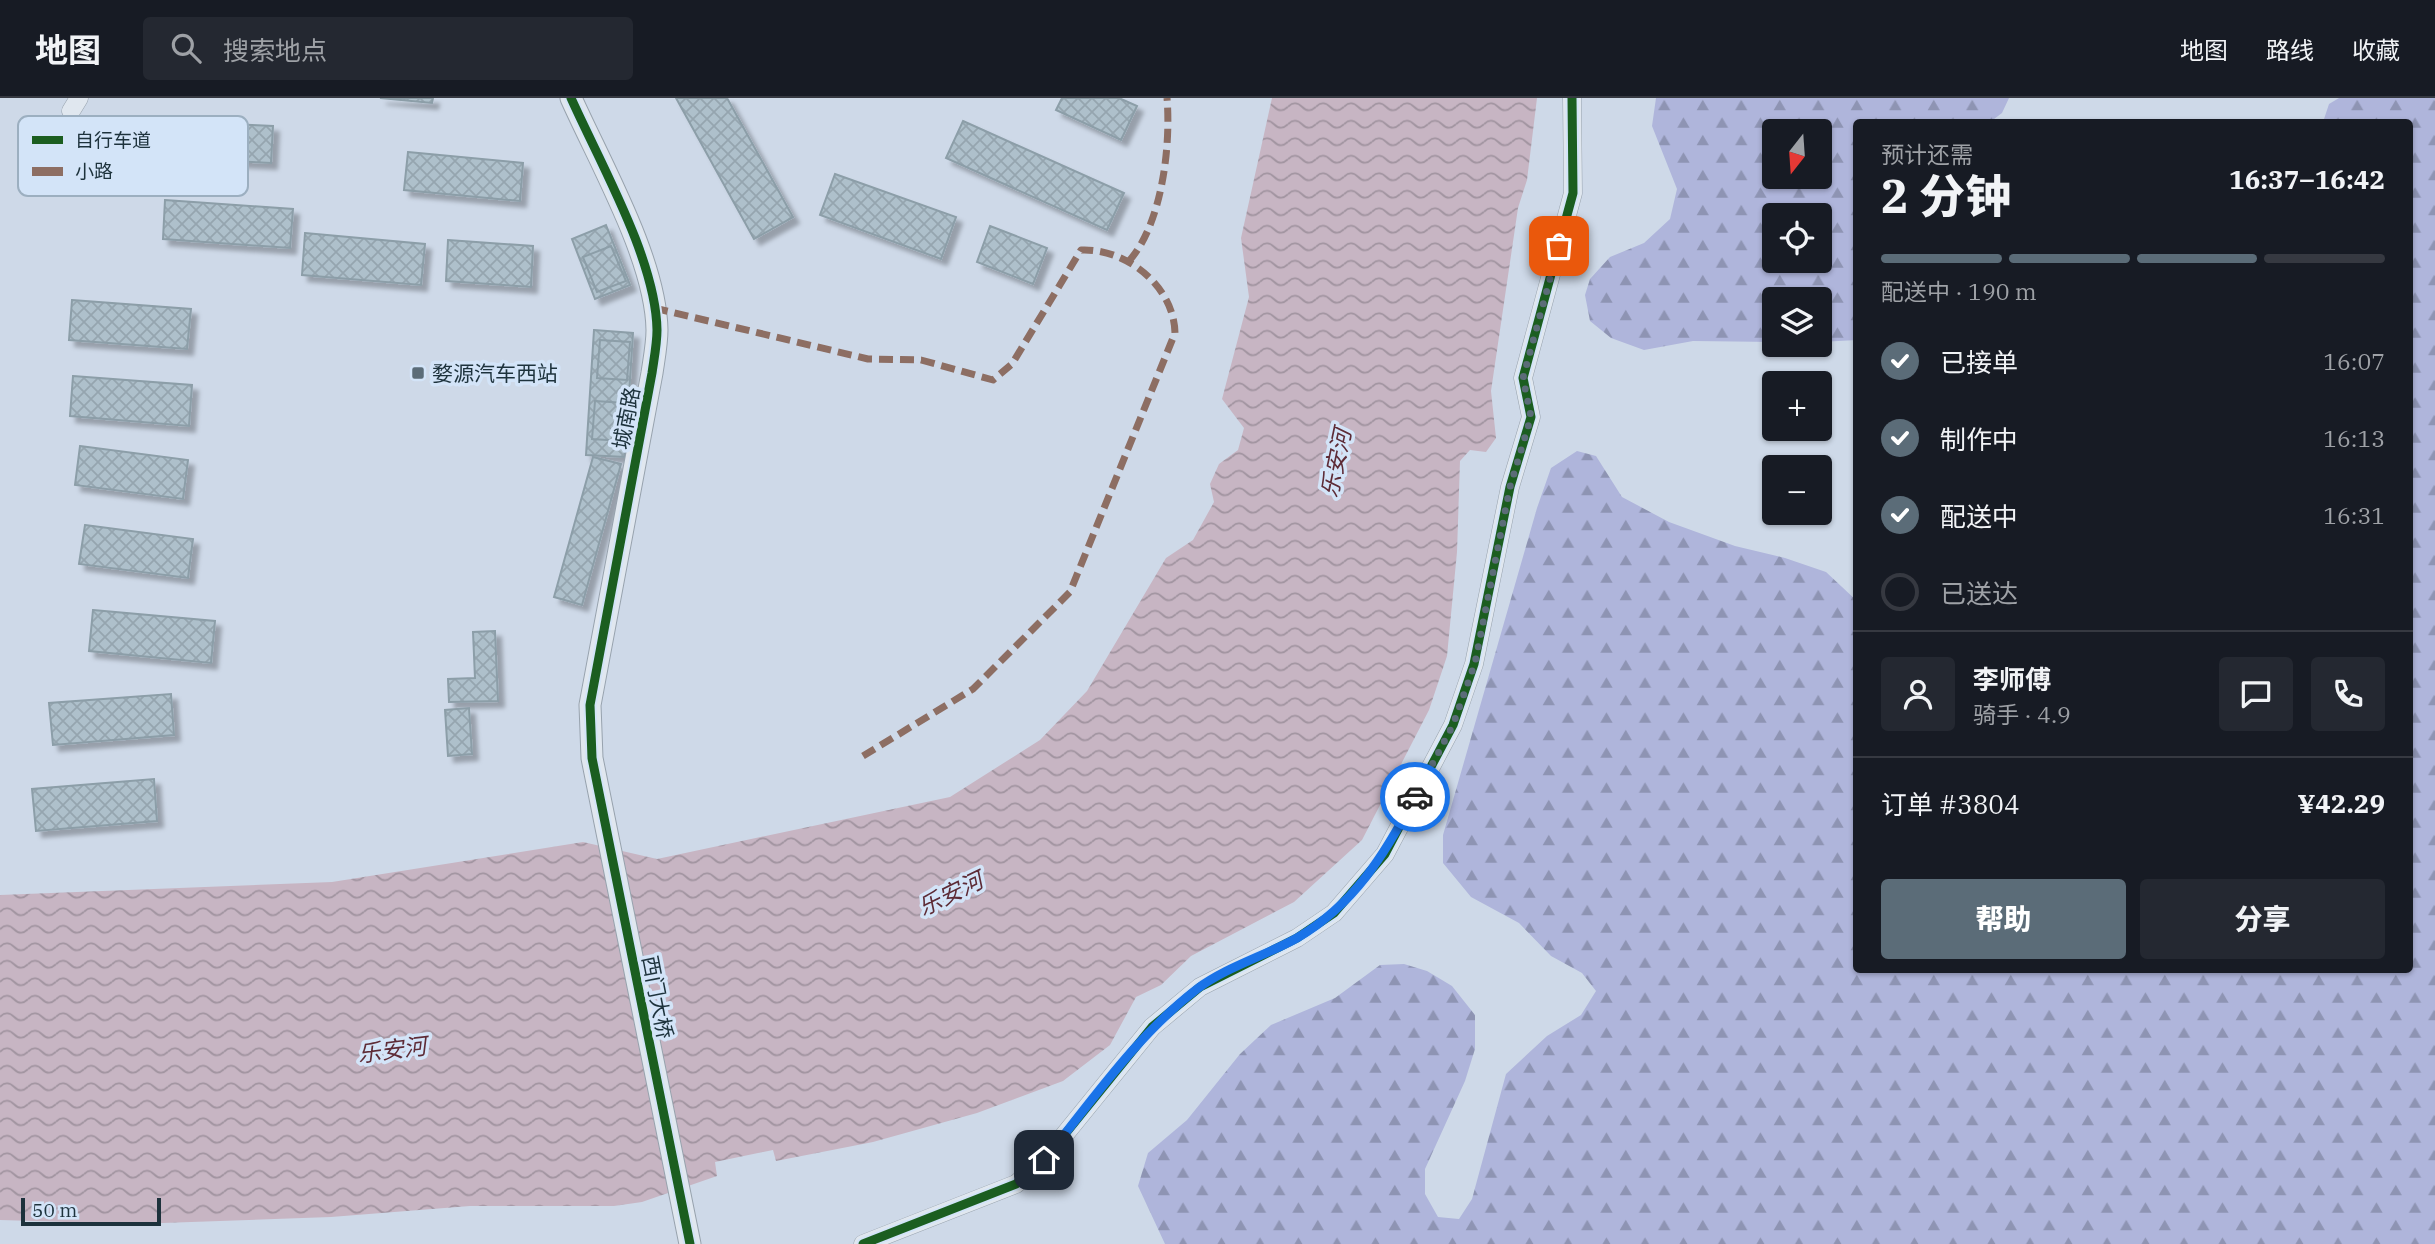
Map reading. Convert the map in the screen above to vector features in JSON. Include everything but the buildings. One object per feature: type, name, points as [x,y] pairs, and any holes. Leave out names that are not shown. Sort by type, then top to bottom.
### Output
[{"type":"street","name":"城南路","points":[[572,98],[639,249],[651,290],[657,330],[652,373],[590,705],[592,758]]},
{"type":"street","points":[[863,1244],[1016,1184],[1044,1160],[1152,1027],[1200,987],[1297,938],[1334,913],[1385,853],[1453,725],[1475,663],[1510,487],[1531,417],[1523,378],[1573,193],[1572,98]]},
{"type":"street","name":"西门大桥","points":[[592,758],[690,1244]]},
{"type":"green space","points":[[1656,98],[2009,98],[2002,113],[1994,119],[1853,119],[1853,340],[1832,341],[1832,287],[1762,287],[1762,342],[1693,341],[1644,350],[1611,338],[1590,321],[1585,295],[1590,279],[1610,257],[1644,243],[1670,219],[1677,189],[1652,126]]},
{"type":"green space","points":[[2339,98],[2435,98],[2435,1244],[1165,1244],[1138,1186],[1148,1153],[1187,1120],[1240,1054],[1271,1025],[1335,998],[1380,965],[1404,964],[1427,971],[1452,986],[1475,1015],[1475,1049],[1465,1081],[1425,1169],[1425,1194],[1438,1217],[1459,1219],[1472,1199],[1506,1074],[1547,1036],[1581,1015],[1596,991],[1582,973],[1551,956],[1519,923],[1471,897],[1443,863],[1443,835],[1537,508],[1551,468],[1577,451],[1596,456],[1622,497],[1669,522],[1735,546],[1785,558],[1826,572],[1853,597],[1853,973],[2413,973],[2413,119],[2324,119],[2329,104]]},
{"type":"water","name":"乐安河","points":[[1272,98],[1537,98],[1527,180],[1518,208],[1491,391],[1496,438],[1486,452],[1470,450],[1460,461],[1457,552],[1447,656],[1429,710],[1362,840],[1294,902],[1191,956],[1161,985],[1136,997],[1110,1045],[1063,1081],[977,1113],[873,1142],[776,1161],[773,1150],[715,1162],[717,1176],[642,1202],[614,1206],[470,1206],[331,1217],[134,1224],[0,1220],[0,895],[332,882],[583,842],[657,859],[950,797],[1040,740],[1087,691],[1166,558],[1193,540],[1214,502],[1210,484],[1219,464],[1238,450],[1244,428],[1222,399],[1249,297],[1241,238]]},
{"type":"marked path","points":[[1129,261],[1140,245],[1157,206],[1165,161],[1167,98]]},
{"type":"marked path","points":[[654,308],[868,359],[921,360],[993,380],[1012,364],[1081,250],[1098,251],[1130,263],[1157,286],[1166,300],[1173,316],[1175,333],[1070,592],[973,689],[863,756]]},
{"type":"cycle path","points":[[571,98],[637,243],[654,303],[657,330],[652,373],[590,705],[592,758],[690,1244]]},
{"type":"cycle path","points":[[863,1244],[1016,1184],[1044,1160],[1152,1027],[1200,987],[1297,938],[1334,913],[1385,854],[1453,725],[1474,664],[1510,487],[1531,417],[1523,378],[1573,193],[1572,98]]},
{"type":"way so far","points":[[1415,797],[1453,725],[1475,663],[1510,487],[1531,417],[1523,378],[1559,246]]},
{"type":"place","name":"婺源汽车西站","points":[[418,373]]},
{"type":"route","points":[[1044,1160],[1152,1027],[1200,987],[1297,938],[1334,913],[1359,887],[1385,853],[1415,797]]}]
